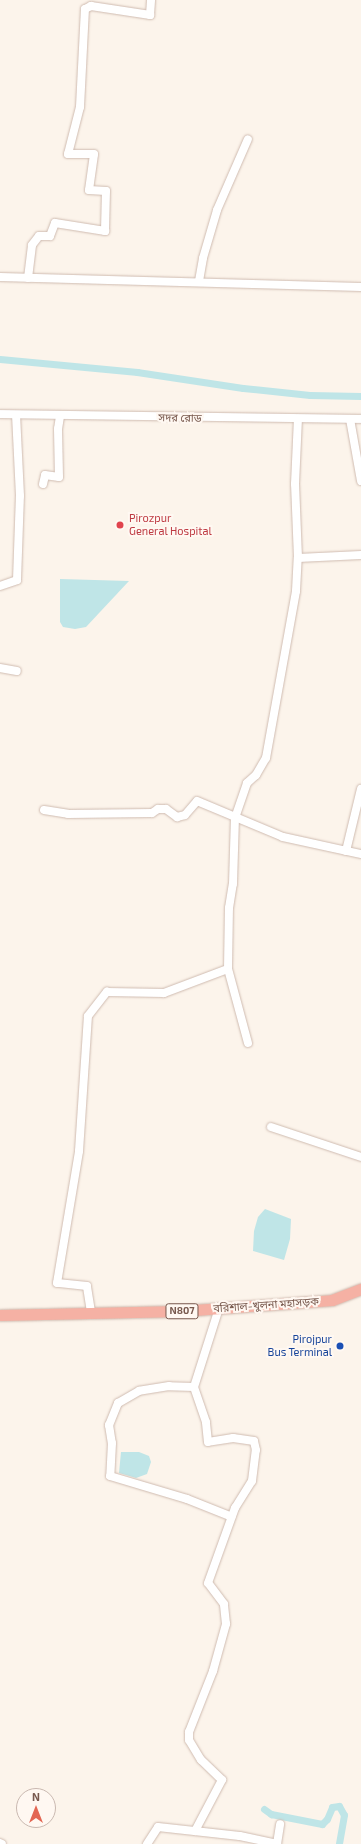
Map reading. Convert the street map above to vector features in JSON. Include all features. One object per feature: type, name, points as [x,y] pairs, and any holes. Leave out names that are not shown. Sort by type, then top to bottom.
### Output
[{"type":"highway","name":"বরিশাল-খুলনা মহাসড়ক","points":[[0,1315],[219,1308],[332,1300],[361,1289]]},
{"type":"street","points":[[28,278],[32,245],[39,236],[50,236],[55,223],[105,231],[106,191],[89,190],[94,154],[68,154],[80,107],[85,9],[91,6],[150,15],[151,0]]},
{"type":"street","points":[[199,281],[202,258],[216,210],[248,140]]},
{"type":"street","points":[[0,277],[199,281],[361,287]]},
{"type":"street","name":"সদর রোড","points":[[0,414],[60,417],[361,419]]},
{"type":"street","points":[[0,586],[17,580],[20,496],[16,415]]},
{"type":"street","points":[[43,484],[45,475],[59,476],[58,430],[60,417]]},
{"type":"street","points":[[248,1043],[228,969],[229,908],[233,884],[236,818],[247,783],[256,775],[266,758],[295,598],[298,558],[294,484],[298,419]]},
{"type":"street","points":[[350,419],[361,481]]},
{"type":"street","points":[[298,558],[361,555]]},
{"type":"street","points":[[0,668],[17,671]]},
{"type":"street","points":[[346,851],[361,789]]},
{"type":"street","points":[[44,810],[68,814],[152,813],[158,809],[166,809],[177,817],[185,815],[197,800],[236,818],[301,842],[361,854]]},
{"type":"street","points":[[91,1312],[87,1286],[57,1283],[79,1151],[88,1016],[107,992],[164,993],[228,969]]},
{"type":"street","points":[[271,1127],[361,1157]]},
{"type":"street","points":[[195,1831],[222,1780],[201,1760],[189,1740],[189,1732],[212,1670],[226,1624],[224,1604],[208,1583],[232,1517],[252,1482],[256,1450],[254,1441],[233,1438],[208,1442],[206,1422],[194,1387],[219,1308]]},
{"type":"street","points":[[194,1387],[169,1386],[139,1391],[118,1403],[110,1425],[112,1443],[110,1476],[187,1499],[232,1517]]},
{"type":"street","points":[[147,1844],[158,1827],[195,1831],[277,1844],[280,1824]]},
{"type":"water","points":[[60,579],[129,581],[86,627],[75,629],[63,627],[60,622]]},
{"type":"water","points":[[265,1209],[291,1219],[290,1239],[284,1260],[253,1251],[254,1231],[258,1217]]},
{"type":"water","points":[[121,1452],[139,1452],[149,1456],[151,1462],[147,1474],[136,1478],[119,1473]]},
{"type":"waterway","points":[[0,359],[137,372],[243,388],[310,395],[361,396]]},
{"type":"waterway","points":[[264,1809],[271,1814],[322,1824],[327,1819],[332,1807],[339,1806],[344,1815],[339,1844]]},
{"type":"place","name":"Pirozpur General Hospital","points":[[120,525]]},
{"type":"place","name":"Pirojpur Bus Terminal","points":[[340,1346]]}]
